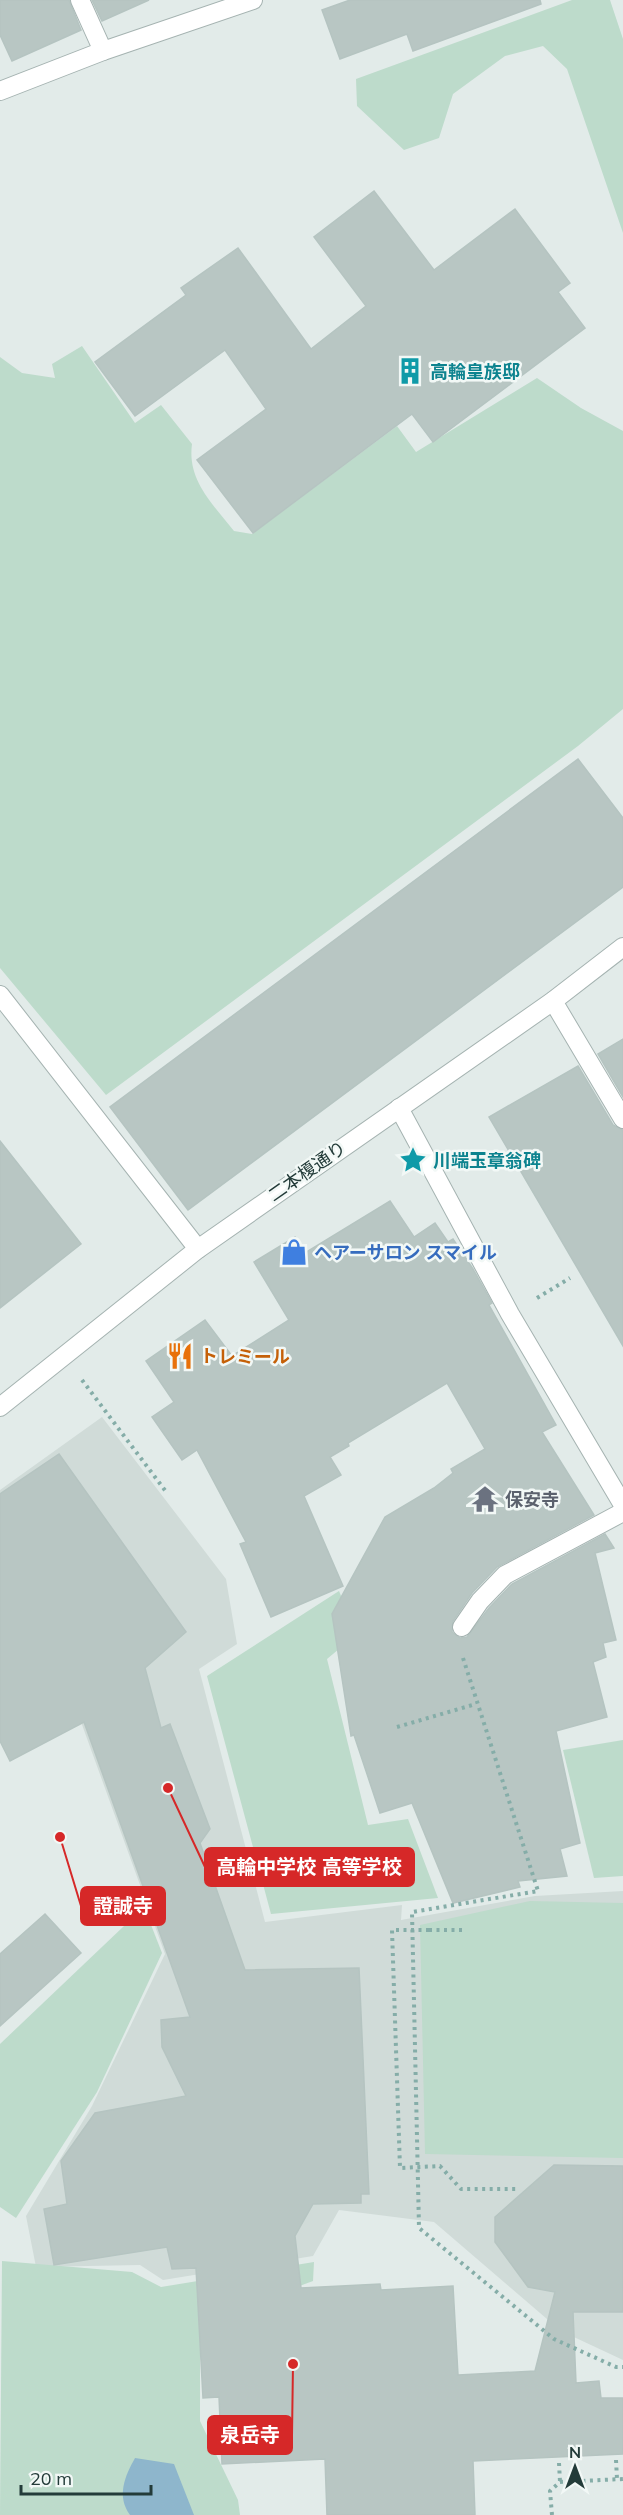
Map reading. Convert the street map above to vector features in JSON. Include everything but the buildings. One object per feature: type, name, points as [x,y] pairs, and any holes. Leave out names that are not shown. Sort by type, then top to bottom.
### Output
[{"type":"street","points":[[80,0],[103,51]]},
{"type":"street","points":[[0,91],[103,51],[254,0]]},
{"type":"street","name":"二本榎通り","points":[[0,1407],[198,1249],[553,1001],[623,947]]},
{"type":"street","points":[[0,995],[198,1249]]},
{"type":"street","points":[[553,1001],[623,1119]]},
{"type":"street","points":[[399,1108],[510,1314],[623,1505]]},
{"type":"street","points":[[462,1627],[480,1601],[505,1575],[623,1512]]},
{"type":"path","points":[[510,1314],[570,1278]]},
{"type":"path","points":[[64,1355],[167,1493]]},
{"type":"path","points":[[462,1627],[462,1654],[476,1704],[538,1891],[412,1912],[419,2228],[554,2339],[616,2367],[623,2367]]},
{"type":"path","points":[[397,1727],[476,1704]]},
{"type":"path","points":[[465,1930],[392,1930],[400,2168],[440,2166],[461,2189],[519,2189]]},
{"type":"path","points":[[616,2460],[617,2479]]},
{"type":"path","points":[[559,2463],[560,2482]]},
{"type":"path","points":[[552,2515],[550,2491],[560,2482],[623,2479]]},
{"type":"shaded area","points":[[102,1417],[226,1579],[237,1644],[199,1669],[265,1922],[402,1905],[401,1920],[535,1896],[623,1891],[623,2360],[561,2331],[434,2222],[339,2210],[313,2256],[163,2280],[140,2265],[36,2267],[26,2216],[92,2106],[165,1954],[68,1686],[0,1590],[0,1490]]},
{"type":"green space","points":[[572,0],[610,0],[623,39],[623,233],[567,69],[543,46],[505,56],[453,94],[439,138],[404,150],[357,106],[356,79]]},
{"type":"green space","points":[[82,346],[135,423],[161,405],[192,444],[194,469],[210,501],[234,531],[252,534],[397,426],[416,452],[537,378],[581,408],[623,431],[623,709],[578,746],[106,1095],[0,968],[0,357],[22,373],[55,378],[52,364]]},
{"type":"green space","points":[[339,1591],[357,1634],[327,1659],[368,1825],[408,1819],[438,1898],[271,1914],[207,1676]]},
{"type":"green space","points":[[623,1740],[623,1876],[594,1878],[563,1750]]},
{"type":"green space","points":[[530,1901],[623,1903],[623,2158],[425,2154],[420,1925]]},
{"type":"green space","points":[[144,1907],[162,1953],[97,2092],[16,2218],[0,2207],[0,2044]]},
{"type":"green space","points":[[2,2261],[132,2272],[161,2287],[314,2262],[313,2281],[200,2323],[200,2421],[238,2500],[240,2515],[0,2515]]},
{"type":"water","points":[[135,2458],[174,2464],[194,2515],[130,2515],[123,2501],[123,2493],[125,2479]]},
{"type":"place","name":"高輪皇族邸","points":[[410,371]]},
{"type":"place","name":"川端玉章翁碑","points":[[413,1160]]},
{"type":"place","name":"ヘアーサロン スマイル","points":[[294,1252]]},
{"type":"place","name":"トレミール","points":[[180,1356]]},
{"type":"place","name":"保安寺","points":[[485,1499]]},
{"type":"place","name":"高輪中学校 高等学校","points":[[168,1788]]},
{"type":"place","name":"證誠寺","points":[[60,1837]]},
{"type":"place","name":"泉岳寺","points":[[293,2364]]}]
